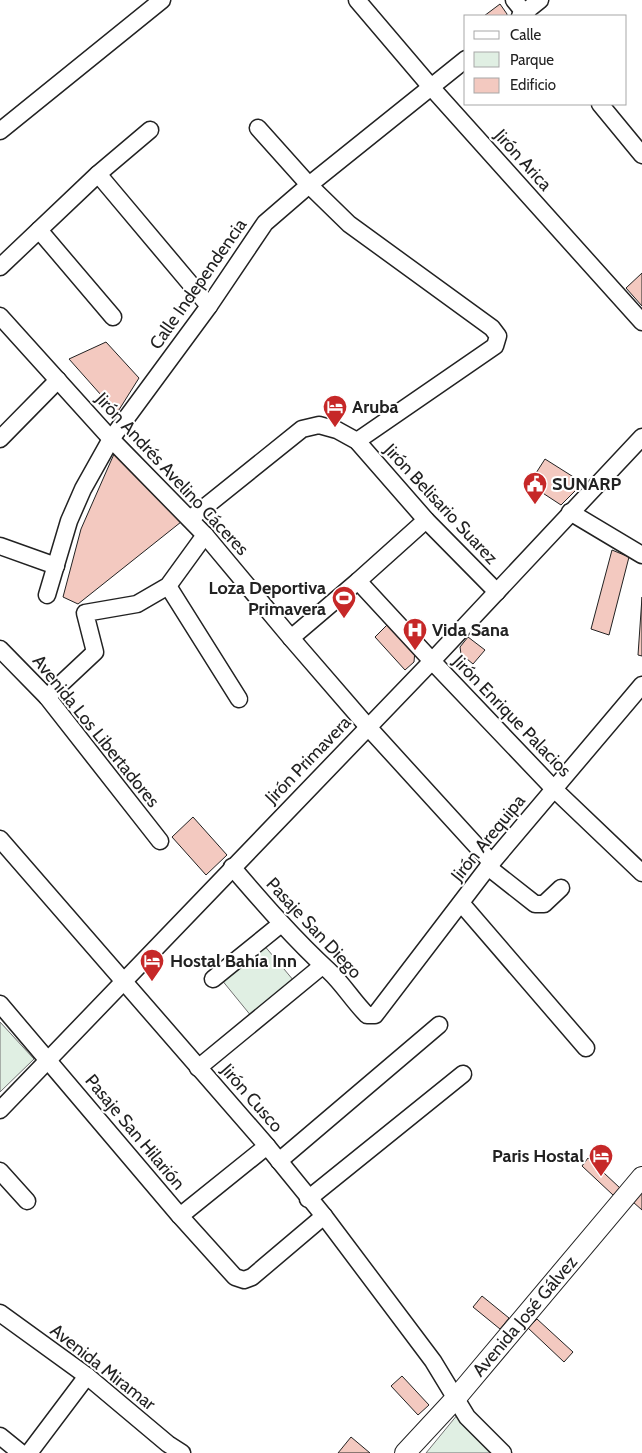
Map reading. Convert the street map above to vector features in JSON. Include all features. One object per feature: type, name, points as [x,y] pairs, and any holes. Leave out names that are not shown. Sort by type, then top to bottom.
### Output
[{"type":"main road","name":"Avenida José Gálvez","points":[[405,1453],[456,1398],[642,1176]]},
{"type":"street","points":[[0,131],[162,0]]},
{"type":"street","name":"Jirón Arica","points":[[357,0],[431,87],[642,322]]},
{"type":"street","points":[[514,0],[524,15],[540,0]]},
{"type":"street","name":"Calle Independencia","points":[[47,595],[82,489],[112,439],[209,306],[266,223],[464,61]]},
{"type":"street","points":[[601,105],[642,155]]},
{"type":"street","points":[[190,519],[302,429],[319,425],[337,430],[357,441],[495,346],[498,336],[492,328],[349,224],[309,186],[258,128]]},
{"type":"street","points":[[0,267],[98,174],[150,130]]},
{"type":"street","points":[[98,174],[209,306]]},
{"type":"street","points":[[39,230],[113,318]]},
{"type":"street","name":"Jirón Andrés Avelino Cáceres","points":[[0,316],[112,439],[190,519],[368,727],[490,865],[535,904],[544,904],[561,888]]},
{"type":"street","points":[[0,439],[58,380]]},
{"type":"street","name":"Jirón Primavera","points":[[0,1110],[432,661],[642,437]]},
{"type":"street","name":"Jirón Belisario Suarez","points":[[357,441],[426,520],[497,592]]},
{"type":"street","points":[[570,512],[642,555]]},
{"type":"street","points":[[291,638],[426,520]]},
{"type":"street","points":[[47,697],[95,652],[85,613],[137,604],[168,586],[205,536]]},
{"type":"street","points":[[0,546],[56,566]]},
{"type":"street","name":"Jirón Enrique Palacios","points":[[358,581],[554,789],[642,873]]},
{"type":"street","points":[[168,586],[239,699]]},
{"type":"street","name":"Avenida Los Libertadores","points":[[0,648],[47,697],[160,841]]},
{"type":"street","name":"Jirón Arequipa","points":[[367,1015],[375,1014],[490,865],[642,685]]},
{"type":"street","name":"Jirón Cusco","points":[[0,839],[267,1146],[308,1199],[324,1216],[433,1361],[467,1417],[503,1453]]},
{"type":"street","name":"Pasaje San Diego","points":[[232,867],[281,924],[330,972],[367,1015]]},
{"type":"street","points":[[461,903],[586,1048]]},
{"type":"street","points":[[213,980],[281,924]]},
{"type":"street","points":[[198,1068],[322,966]]},
{"type":"street","name":"Pasaje San Hilarión","points":[[0,1004],[180,1216],[235,1277],[244,1280],[252,1276],[324,1216]]},
{"type":"street","points":[[279,1161],[439,1025]]},
{"type":"street","points":[[308,1199],[463,1074]]},
{"type":"street","points":[[180,1216],[267,1146]]},
{"type":"street","points":[[0,1171],[27,1201]]},
{"type":"street","name":"Avenida Miramar","points":[[1,1316],[86,1376],[164,1449],[182,1453]]},
{"type":"street","points":[[29,1453],[86,1376]]},
{"type":"street","points":[[0,1436],[21,1453]]},
{"type":"green space","points":[[263,944],[294,981],[252,1017],[221,979]]},
{"type":"green space","points":[[0,1022],[34,1059],[0,1092]]},
{"type":"green space","points":[[458,1414],[496,1453],[426,1453]]},
{"type":"building","points":[[500,4],[507,14],[507,15],[485,15]]},
{"type":"building","points":[[642,273],[642,306],[626,288]]},
{"type":"building","points":[[106,342],[139,378],[117,413],[69,359]]},
{"type":"building","points":[[122,453],[181,522],[78,604],[63,597],[81,529],[114,454]]},
{"type":"building","points":[[545,459],[583,483],[561,505],[529,484]]},
{"type":"building","points":[[612,550],[629,557],[609,635],[591,629]]},
{"type":"building","points":[[642,597],[642,656],[638,655]]},
{"type":"building","points":[[389,623],[415,650],[414,662],[405,670],[375,637]]},
{"type":"building","points":[[468,637],[485,650],[473,664],[461,654],[460,647]]},
{"type":"building","points":[[193,817],[227,855],[206,875],[172,837]]},
{"type":"building","name":"Paris Hostal","points":[[588,1158],[620,1188],[613,1195],[582,1166]]},
{"type":"building","points":[[642,1191],[642,1210],[633,1202]]},
{"type":"building","points":[[482,1296],[509,1318],[500,1329],[473,1307]]},
{"type":"building","points":[[537,1319],[573,1352],[564,1362],[528,1328]]},
{"type":"building","points":[[402,1376],[429,1405],[418,1415],[391,1386]]},
{"type":"building","points":[[351,1437],[370,1453],[338,1453]]},
{"type":"place","name":"Aruba","points":[[335,428]]},
{"type":"place","name":"SUNARP","points":[[535,505]]},
{"type":"place","name":"Loza Deportiva Primavera","points":[[344,619]]},
{"type":"place","name":"Vida Sana","points":[[415,651]]},
{"type":"place","name":"Hostal Bahía Inn","points":[[152,982]]},
{"type":"place","name":"Paris Hostal","points":[[601,1177]]}]
